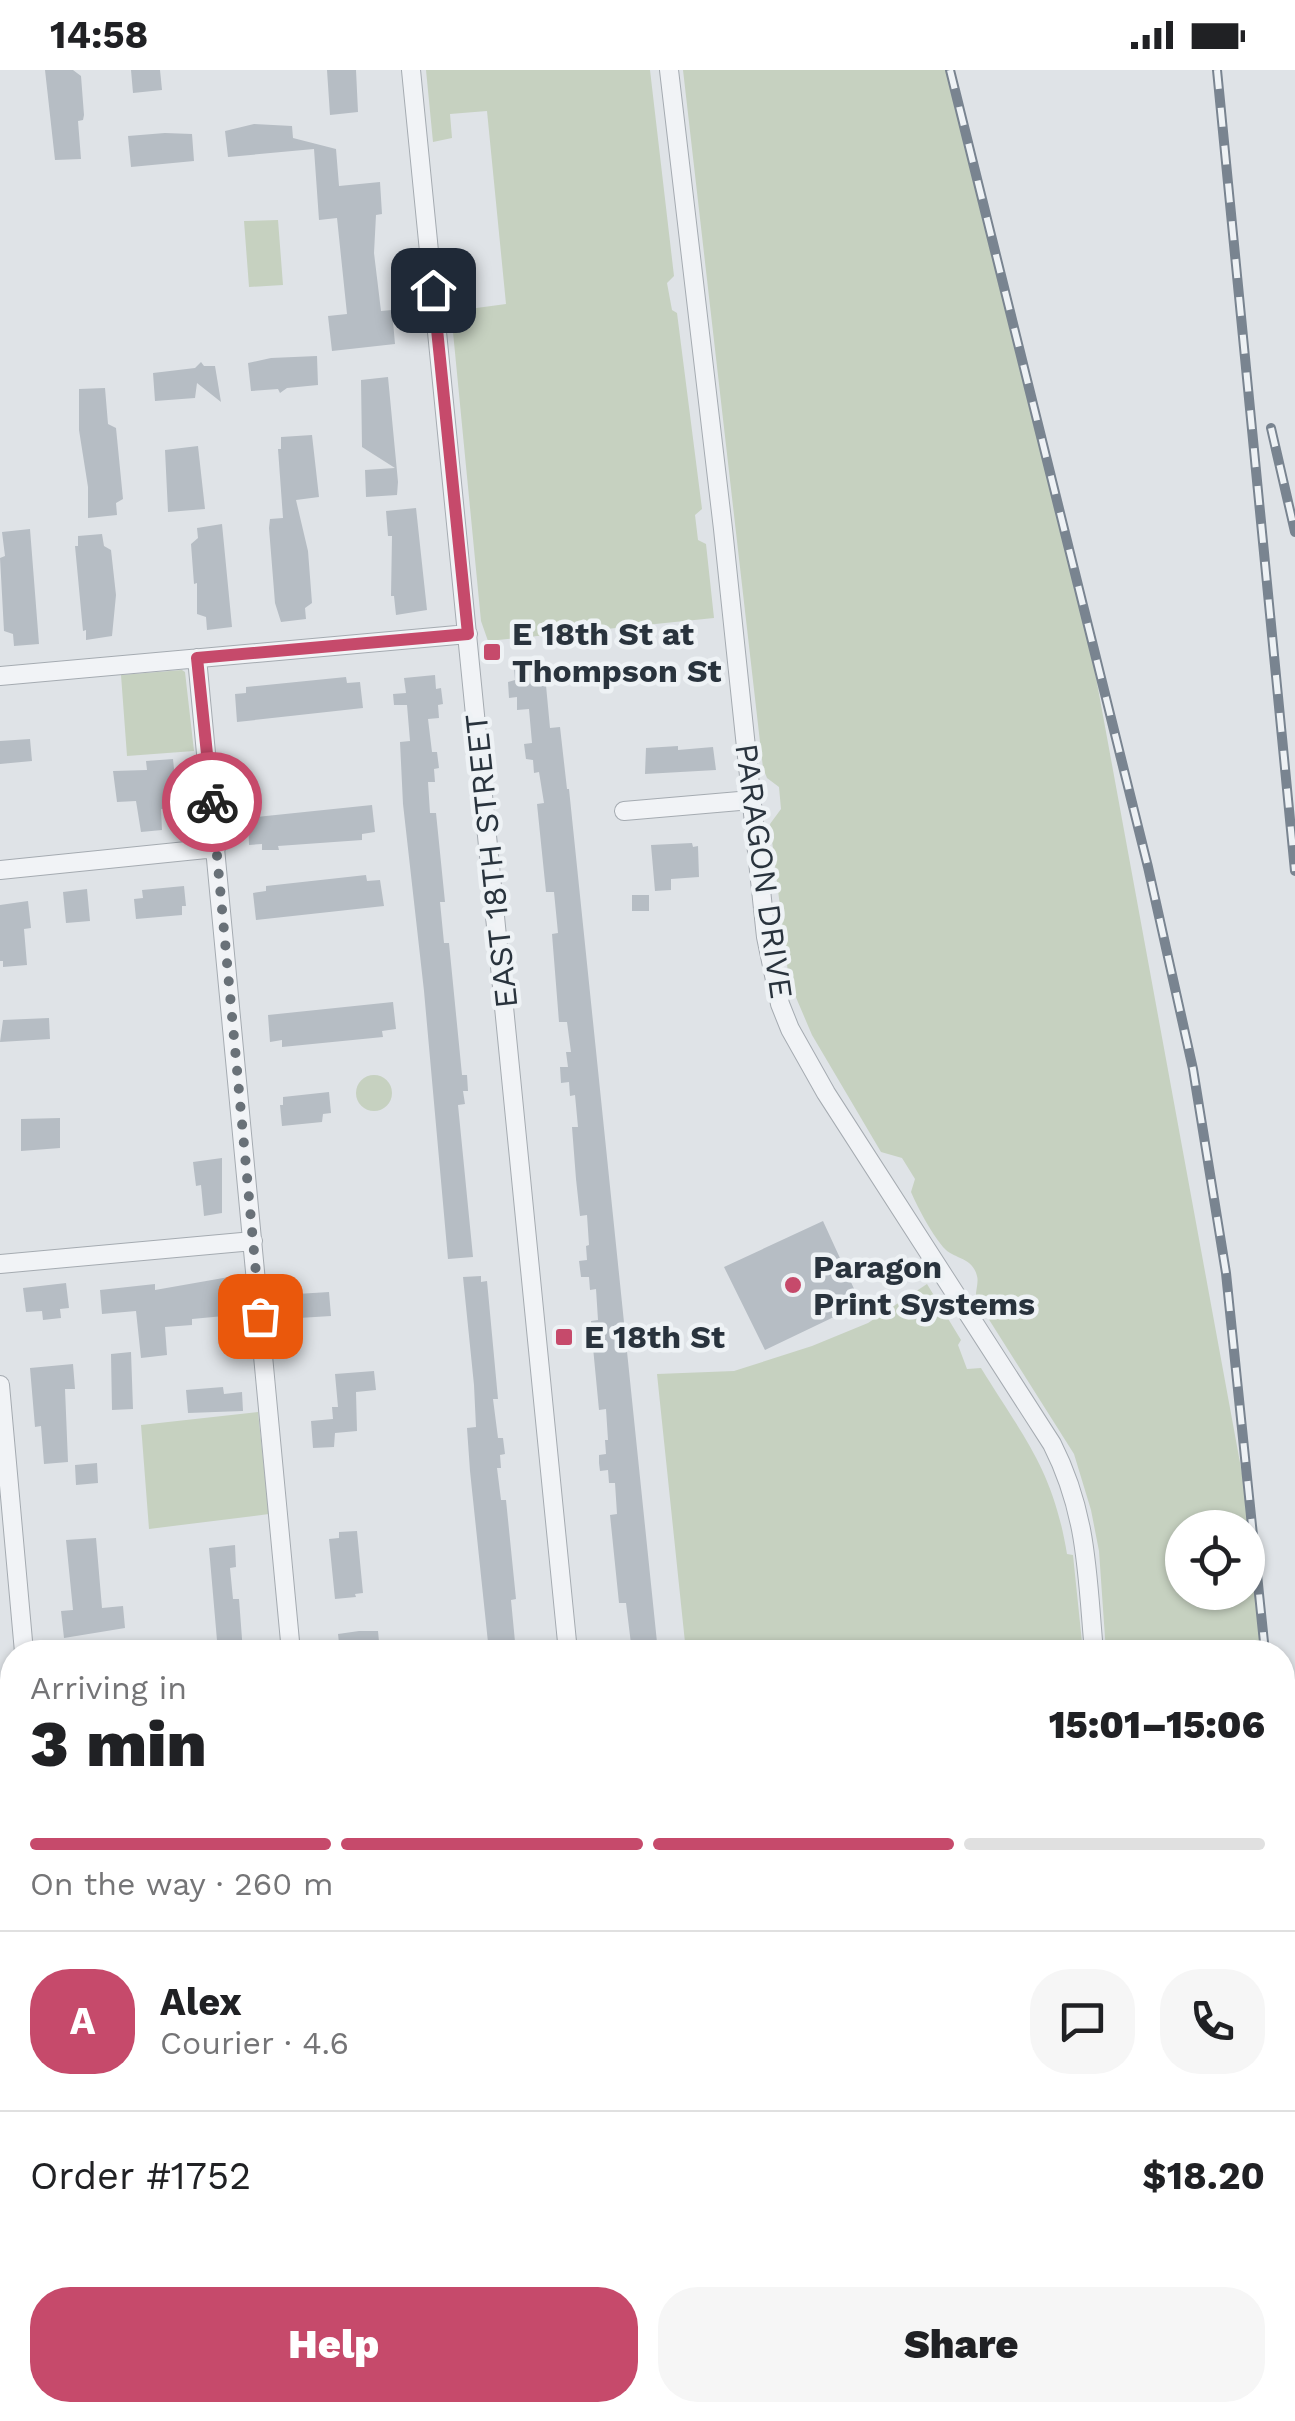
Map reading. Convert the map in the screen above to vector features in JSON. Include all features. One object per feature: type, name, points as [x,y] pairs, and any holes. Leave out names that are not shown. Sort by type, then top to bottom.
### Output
[{"type":"street","name":"EAST 18TH STREET","points":[[411,70],[567,1640]]},
{"type":"street","name":"PARAGON DRIVE","points":[[669,70],[766,937],[774,979],[790,1030],[826,1094],[1052,1444],[1066,1472],[1084,1538],[1093,1640]]},
{"type":"street","points":[[0,676],[468,634]]},
{"type":"street","points":[[197,658],[290,1640]]},
{"type":"street","points":[[624,811],[751,800]]},
{"type":"street","points":[[0,870],[216,848]]},
{"type":"street","points":[[0,1264],[253,1241]]},
{"type":"street","points":[[0,1385],[23,1640]]},
{"type":"green space","points":[[426,70],[650,70],[674,276],[667,283],[672,310],[677,313],[702,509],[695,515],[698,540],[706,544],[714,618],[488,641],[481,621],[450,301],[467,298],[469,309],[506,304],[487,111],[450,114],[452,138],[433,142]]},
{"type":"green space","points":[[683,70],[950,70],[1084,612],[1249,1510],[1165,1510],[1165,1610],[1261,1610],[1264,1640],[1105,1640],[1099,1551],[1074,1454],[976,1299],[975,1270],[947,1251],[934,1234],[911,1192],[915,1179],[902,1158],[881,1152],[812,1035],[789,981],[770,824],[781,809],[779,787],[767,778],[763,768]]},
{"type":"green space","points":[[278,220],[283,285],[249,287],[244,221]]},
{"type":"green space","points":[[182,670],[194,751],[127,756],[121,675]]},
{"type":"green space","points":[[374,1075],[387,1080],[392,1093],[387,1106],[374,1111],[361,1106],[356,1093],[361,1080]]},
{"type":"green space","points":[[927,1284],[961,1340],[958,1345],[967,1369],[981,1368],[1045,1476],[1067,1554],[1073,1555],[1082,1640],[685,1640],[657,1374],[734,1371],[868,1323]]},
{"type":"green space","points":[[258,1412],[269,1514],[149,1529],[141,1425]]},
{"type":"building","points":[[45,70],[73,70],[81,76],[81,159],[55,160]]},
{"type":"building","points":[[131,70],[160,70],[162,90],[133,93]]},
{"type":"building","points":[[327,70],[356,70],[358,112],[330,115]]},
{"type":"building","points":[[254,124],[292,126],[293,138],[336,149],[339,186],[380,182],[382,214],[376,215],[374,253],[381,311],[392,310],[395,344],[332,351],[328,316],[347,314],[337,218],[319,220],[314,149],[228,157],[225,131]]},
{"type":"building","points":[[192,134],[194,161],[131,167],[128,136]]},
{"type":"building","points":[[317,356],[318,385],[287,388],[280,393],[278,389],[251,391],[248,363]]},
{"type":"building","points":[[201,362],[204,366],[215,366],[221,402],[197,383],[195,398],[155,401],[153,373],[195,368]]},
{"type":"building","points":[[388,377],[398,482],[397,495],[366,497],[365,470],[395,468],[362,447],[361,380]]},
{"type":"building","points":[[105,388],[108,424],[116,428],[123,499],[116,503],[117,515],[88,518],[79,389]]},
{"type":"building","points":[[312,435],[319,497],[296,500],[308,551],[312,603],[305,608],[306,619],[281,622],[275,603],[269,528],[270,519],[283,518],[278,449],[281,437]]},
{"type":"building","points":[[198,446],[205,509],[168,512],[165,450]]},
{"type":"building","points":[[416,508],[427,610],[396,615],[391,596],[392,536],[388,536],[386,511]]},
{"type":"building","points":[[222,524],[232,627],[207,630],[206,617],[197,614],[191,544],[198,538],[197,528]]},
{"type":"building","points":[[30,529],[39,644],[14,646],[13,634],[4,631],[2,532]]},
{"type":"building","points":[[102,534],[104,546],[111,550],[116,595],[112,636],[86,640],[75,546],[78,536]]},
{"type":"building","points":[[544,664],[550,728],[560,727],[657,1640],[631,1640],[626,1603],[619,1603],[610,1515],[617,1514],[615,1483],[609,1483],[608,1470],[600,1471],[599,1463],[599,1455],[606,1454],[608,1440],[606,1409],[599,1410],[592,1337],[591,1321],[598,1320],[596,1289],[590,1290],[589,1277],[581,1277],[579,1261],[587,1260],[589,1245],[587,1215],[580,1216],[576,1179],[572,1127],[578,1127],[575,1095],[570,1096],[569,1082],[561,1083],[560,1067],[568,1067],[566,1052],[571,1052],[567,1022],[559,1022],[552,934],[558,933],[554,892],[546,892],[537,804],[544,803],[539,772],[534,773],[533,760],[526,759],[524,744],[532,743],[529,709],[517,710],[517,697],[509,698],[508,682],[515,680],[514,667]]},
{"type":"building","points":[[435,675],[443,704],[438,705],[439,718],[428,719],[432,752],[437,752],[439,768],[434,769],[435,782],[428,782],[430,813],[436,813],[445,902],[440,902],[444,943],[449,943],[462,1075],[467,1075],[465,1104],[458,1105],[473,1257],[448,1259],[403,804],[400,742],[410,741],[407,705],[394,705],[393,694],[406,693],[404,678]]},
{"type":"building","points":[[346,677],[347,683],[360,682],[363,708],[237,722],[235,694],[246,693],[246,687]]},
{"type":"building","points":[[30,739],[32,761],[0,764],[0,741]]},
{"type":"building","points":[[678,746],[678,750],[713,747],[716,770],[645,774],[646,748]]},
{"type":"building","points":[[173,759],[178,808],[161,809],[162,830],[141,832],[136,801],[117,802],[113,771],[147,770],[146,761]]},
{"type":"building","points":[[372,805],[375,832],[362,834],[362,840],[278,846],[279,850],[262,850],[262,844],[249,845],[248,818]]},
{"type":"building","points":[[692,843],[693,847],[698,846],[699,877],[671,879],[671,890],[655,891],[651,845]]},
{"type":"building","points":[[366,875],[367,881],[380,880],[384,906],[256,920],[253,893],[266,891],[266,886]]},
{"type":"building","points":[[184,886],[186,906],[182,906],[182,915],[136,919],[134,899],[143,898],[142,890]]},
{"type":"building","points":[[87,889],[90,921],[66,923],[63,892]]},
{"type":"building","points":[[632,895],[649,895],[649,911],[632,911]]},
{"type":"building","points":[[28,901],[31,928],[24,929],[27,965],[3,967],[0,905]]},
{"type":"building","points":[[393,1002],[396,1029],[382,1031],[383,1037],[282,1047],[282,1040],[270,1042],[268,1015]]},
{"type":"building","points":[[49,1018],[50,1039],[0,1042],[3,1020]]},
{"type":"building","points":[[329,1092],[331,1113],[323,1114],[322,1122],[282,1126],[283,1097]]},
{"type":"building","points":[[60,1118],[60,1148],[21,1151],[21,1119]]},
{"type":"building","points":[[222,1158],[222,1213],[204,1216],[201,1185],[196,1186],[193,1162]]},
{"type":"building","points":[[823,1221],[861,1304],[765,1350],[724,1267]]},
{"type":"building","points":[[481,1276],[481,1282],[487,1281],[498,1399],[493,1399],[498,1438],[503,1438],[505,1454],[500,1455],[501,1468],[497,1468],[501,1500],[506,1500],[516,1599],[511,1600],[515,1640],[488,1640],[467,1428],[476,1427],[463,1277]]},
{"type":"building","points":[[229,1277],[234,1309],[223,1310],[224,1316],[192,1319],[192,1325],[165,1327],[167,1355],[141,1358],[136,1311],[102,1314],[100,1290],[155,1284],[155,1290]]},
{"type":"building","points":[[66,1283],[69,1308],[60,1309],[61,1318],[43,1320],[42,1311],[26,1312],[23,1288]]},
{"type":"building","points":[[329,1292],[331,1316],[299,1318],[297,1294]]},
{"type":"building","points":[[131,1352],[133,1409],[112,1410],[111,1354]]},
{"type":"building","points":[[73,1364],[75,1389],[65,1389],[68,1462],[44,1464],[41,1426],[35,1427],[30,1368]]},
{"type":"building","points":[[374,1371],[376,1390],[356,1392],[357,1431],[335,1433],[334,1447],[313,1448],[311,1421],[333,1419],[332,1407],[338,1407],[335,1374]]},
{"type":"building","points":[[223,1387],[224,1394],[242,1392],[243,1411],[188,1413],[186,1390]]},
{"type":"building","points":[[97,1463],[98,1483],[76,1485],[75,1465]]},
{"type":"building","points":[[357,1531],[363,1593],[335,1599],[329,1539],[339,1538],[339,1532]]},
{"type":"building","points":[[96,1538],[102,1608],[123,1606],[125,1628],[64,1638],[61,1611],[73,1610],[66,1540]]},
{"type":"building","points":[[235,1545],[236,1567],[230,1568],[233,1599],[239,1599],[242,1640],[217,1640],[209,1548]]},
{"type":"building","points":[[378,1631],[379,1640],[339,1640],[338,1634]]},
{"type":"railway","points":[[950,70],[1148,867],[1193,1069],[1226,1273],[1264,1640]]},
{"type":"railway","points":[[1217,70],[1295,871]]},
{"type":"railway","points":[[1271,428],[1295,532]]},
{"type":"way so far","points":[[212,802],[260,1316]]},
{"type":"place","name":"E 18th St at Thompson St","points":[[492,652]]},
{"type":"place","name":"Paragon Print Systems","points":[[793,1285]]},
{"type":"place","name":"E 18th St","points":[[564,1337]]},
{"type":"route","points":[[212,802],[197,658],[468,634],[433,290]]}]
